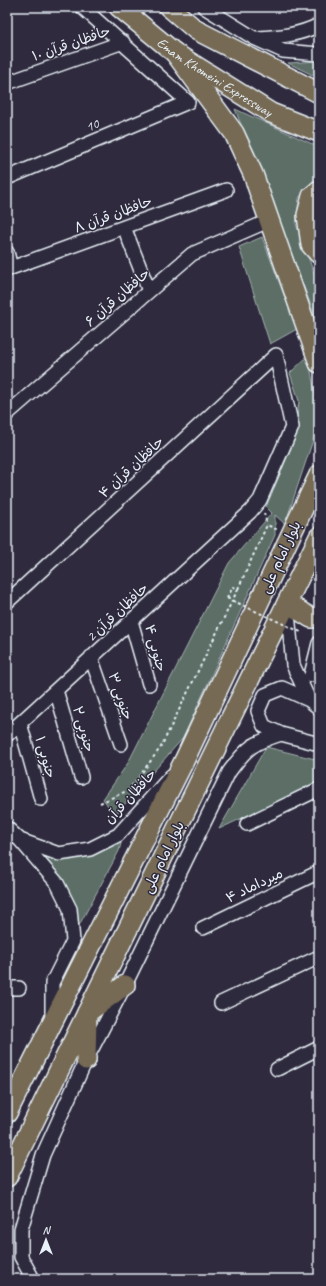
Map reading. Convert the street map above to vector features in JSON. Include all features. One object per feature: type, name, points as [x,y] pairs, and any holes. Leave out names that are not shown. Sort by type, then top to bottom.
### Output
[{"type":"highway","name":"Emam Khomeini Expressway","points":[[119,7],[175,53],[271,113],[319,132]]},
{"type":"highway","name":"Emam Khomeini Expressway","points":[[170,7],[196,30],[319,93]]},
{"type":"highway","points":[[175,53],[234,133],[253,174],[319,363]]},
{"type":"highway","points":[[319,190],[312,196],[307,215],[311,245],[319,254]]},
{"type":"highway","name":"بلوار امام علی","points":[[7,1114],[184,761],[319,475]]},
{"type":"highway","name":"بلوار امام علی","points":[[7,1177],[319,537]]},
{"type":"highway","points":[[287,603],[311,618],[319,617]]},
{"type":"highway","points":[[86,1060],[87,1013],[126,985]]},
{"type":"street","points":[[82,7],[123,42]]},
{"type":"street","points":[[204,7],[254,38],[283,51],[319,54]]},
{"type":"street","points":[[254,38],[285,36],[309,30],[319,25]]},
{"type":"street","name":"حافظان قرآن ۱۰","points":[[7,83],[123,42]]},
{"type":"street","name":"10","points":[[7,178],[188,102],[123,42]]},
{"type":"street","name":"حافظان قرآن ۸","points":[[9,269],[226,190]]},
{"type":"street","name":"حافظان قرآن ۶","points":[[7,413],[192,254],[259,225]]},
{"type":"street","points":[[124,227],[149,291]]},
{"type":"street","points":[[7,252],[9,269]]},
{"type":"street","name":"حافظان قرآن 2","points":[[7,734],[250,512],[260,500],[292,427],[276,355]]},
{"type":"street","name":"حافظان قرآن ۴","points":[[7,602],[276,355]]},
{"type":"street","points":[[287,603],[293,665],[314,704]]},
{"type":"street","name":"جنوبی ۴","points":[[131,620],[149,684]]},
{"type":"street","points":[[311,675],[319,643]]},
{"type":"street","name":"جنوبی ۳","points":[[91,658],[121,744]]},
{"type":"street","points":[[314,704],[282,688],[265,695],[258,711],[264,726],[281,734],[319,744]]},
{"type":"street","name":"جنوبی ۲","points":[[56,690],[82,777]]},
{"type":"street","name":"جنوبی ۱","points":[[20,723],[41,799]]},
{"type":"street","points":[[33,1279],[21,1257],[21,1229],[43,1155],[86,1060],[126,985],[230,772],[245,751],[259,741],[281,734]]},
{"type":"street","name":"حافظان قرآن","points":[[7,828],[20,840],[59,854],[90,849],[118,835],[184,761]]},
{"type":"street","points":[[246,824],[319,789]]},
{"type":"street","points":[[20,840],[57,883],[70,909],[73,941],[52,983],[52,1024]]},
{"type":"street","name":"میرداماد ۴","points":[[203,928],[319,872]]},
{"type":"street","points":[[221,1003],[319,957]]},
{"type":"street","points":[[276,1069],[319,1048]]},
{"type":"path","points":[[100,803],[129,790],[161,747],[268,525],[290,535]]},
{"type":"path","points":[[238,589],[233,587],[227,598],[303,634]]},
{"type":"green space","points":[[319,61],[319,78],[288,63]]},
{"type":"green space","points":[[235,109],[319,147],[319,173],[299,198],[296,224],[314,273],[319,277],[319,326]]},
{"type":"green space","points":[[262,237],[297,329],[270,344],[239,247]]},
{"type":"green space","points":[[308,356],[317,403],[316,431],[285,524],[275,515],[275,535],[183,738],[115,815],[103,799],[128,763],[229,563],[272,513],[266,507],[294,441],[299,401],[290,373]]},
{"type":"green space","points":[[266,747],[319,760],[319,782],[219,829]]},
{"type":"green space","points":[[123,836],[119,851],[76,931],[37,853],[71,860],[97,852]]}]
